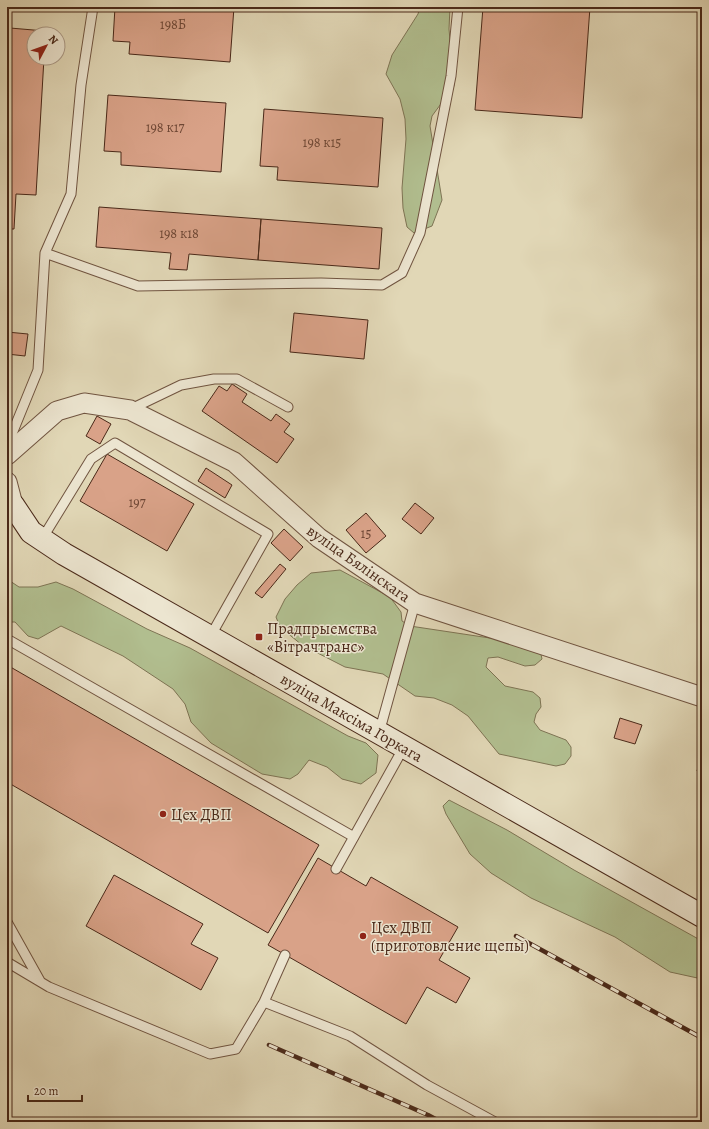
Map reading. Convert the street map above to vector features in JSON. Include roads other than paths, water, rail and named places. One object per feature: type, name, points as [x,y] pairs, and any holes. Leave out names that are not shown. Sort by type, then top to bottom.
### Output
[{"type":"main road","name":"вуліца Максіма Горкага","points":[[10,503],[31,532],[64,554],[702,916]]},
{"type":"street","name":"вуліца Бялінскага","points":[[7,455],[57,412],[84,403],[130,410],[234,462],[319,538],[415,603],[702,697]]},
{"type":"street","points":[[7,482],[10,503]]},
{"type":"lane","points":[[7,446],[38,370],[45,252],[71,194],[81,85],[93,7]]},
{"type":"lane","points":[[45,252],[138,286],[321,283],[382,285],[402,274],[420,233],[451,76],[458,7]]},
{"type":"lane","points":[[130,410],[181,385],[214,379],[237,379],[288,407]]},
{"type":"lane","points":[[42,539],[91,459],[115,443],[268,534],[210,637]]},
{"type":"lane","points":[[379,733],[415,603]]},
{"type":"lane","points":[[7,639],[354,836]]},
{"type":"lane","points":[[336,869],[404,747]]},
{"type":"lane","points":[[7,922],[41,982]]},
{"type":"lane","points":[[7,962],[49,987],[210,1054],[236,1050],[264,1002],[285,955]]},
{"type":"lane","points":[[264,1002],[350,1036],[427,1085],[495,1122]]},
{"type":"railway","points":[[516,936],[702,1038]]},
{"type":"railway","points":[[269,1045],[441,1122]]},
{"type":"place","name":"Прадпрыемства «Вітрачтранс»","points":[[259,637]]},
{"type":"place","name":"Цех ДВП","points":[[163,814]]},
{"type":"place","name":"Цех ДВП (приготовление щепы)","points":[[363,936]]}]
